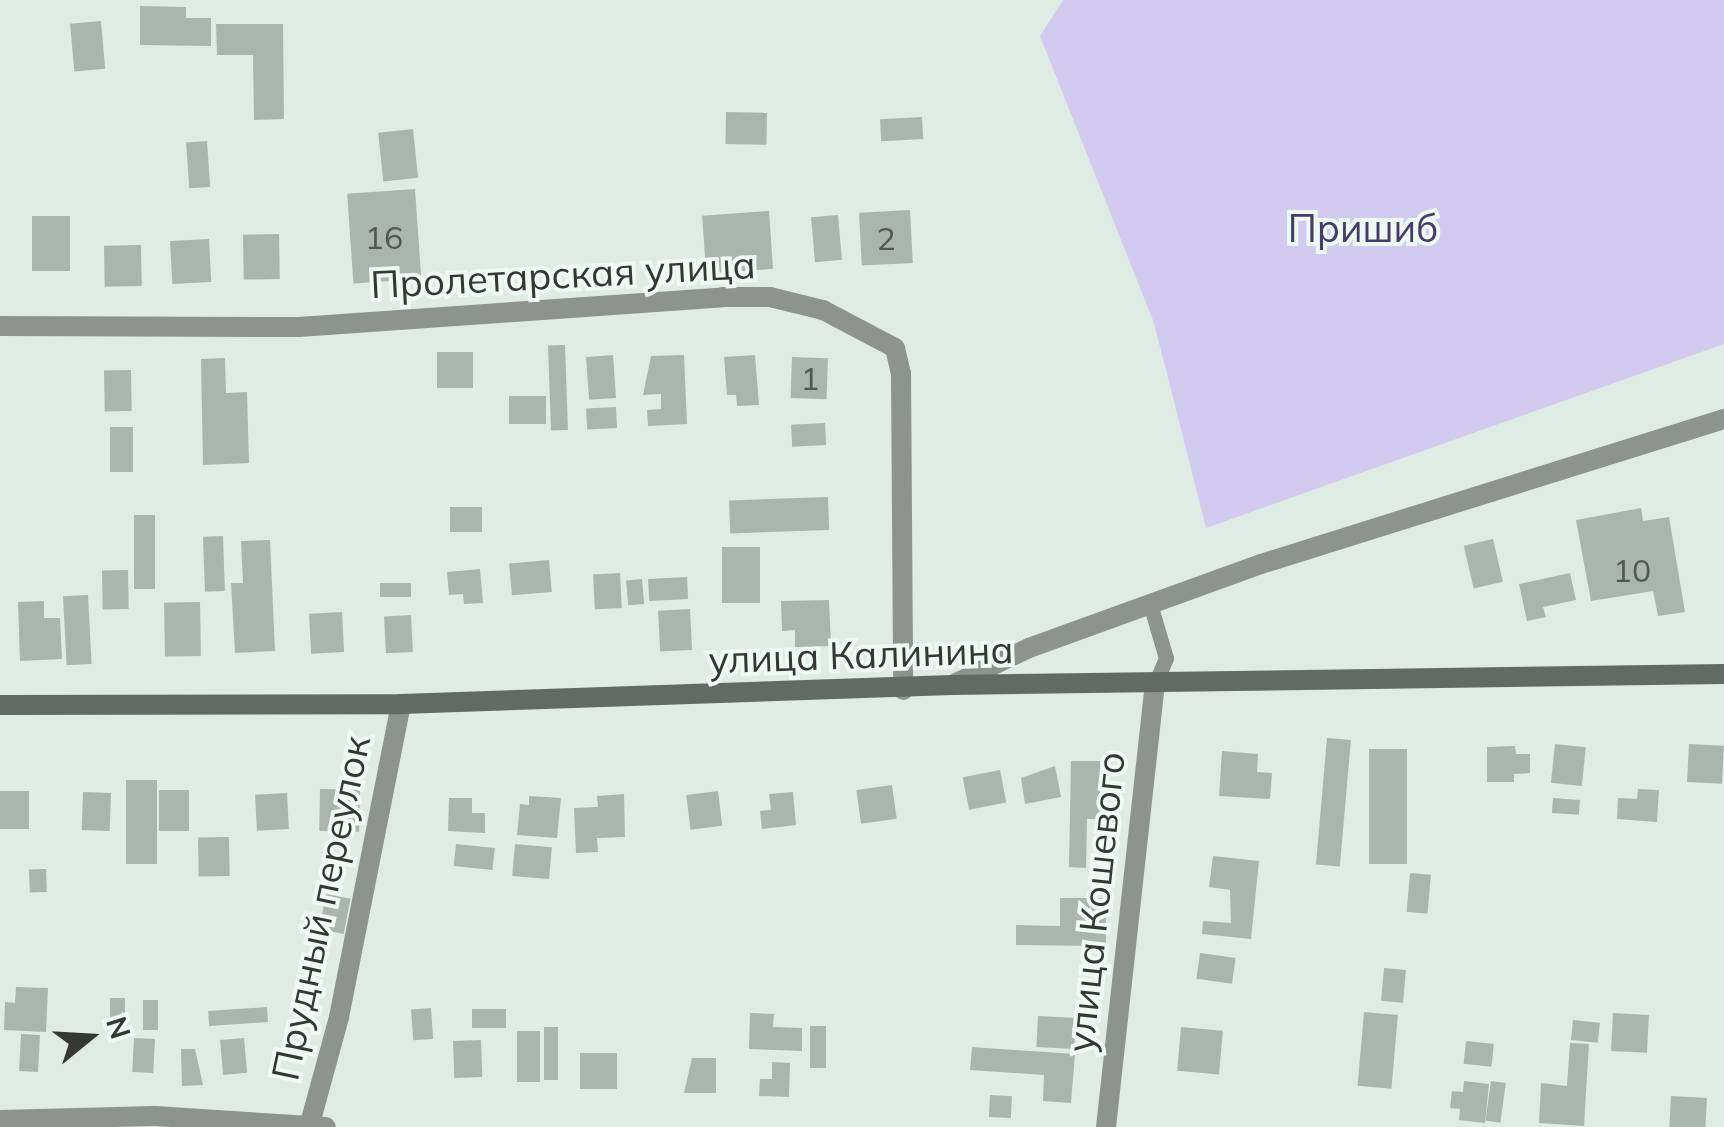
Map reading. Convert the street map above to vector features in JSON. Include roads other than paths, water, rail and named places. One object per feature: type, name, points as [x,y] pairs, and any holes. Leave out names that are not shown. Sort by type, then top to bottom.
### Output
[{"type":"street","name":"Пролетарская улица","points":[[0,326],[299,327],[722,296],[770,297],[823,310],[895,348],[901,373],[903,690]]},
{"type":"street","points":[[952,684],[1029,648],[1260,564],[1724,419]]},
{"type":"street","name":"улица Калинина","points":[[0,705],[401,704],[903,690],[952,684],[1724,674]]},
{"type":"street","name":"улица Кошевого","points":[[1106,1127],[1155,684]]},
{"type":"street","name":"Прудный переулок","points":[[309,1126],[351,962],[401,704]]},
{"type":"street","points":[[0,1120],[155,1116],[326,1127]]},
{"type":"lane","points":[[1150,607],[1166,658],[1155,684]]},
{"type":"park label","name":"Пришиб","points":[[1363,229]]}]
